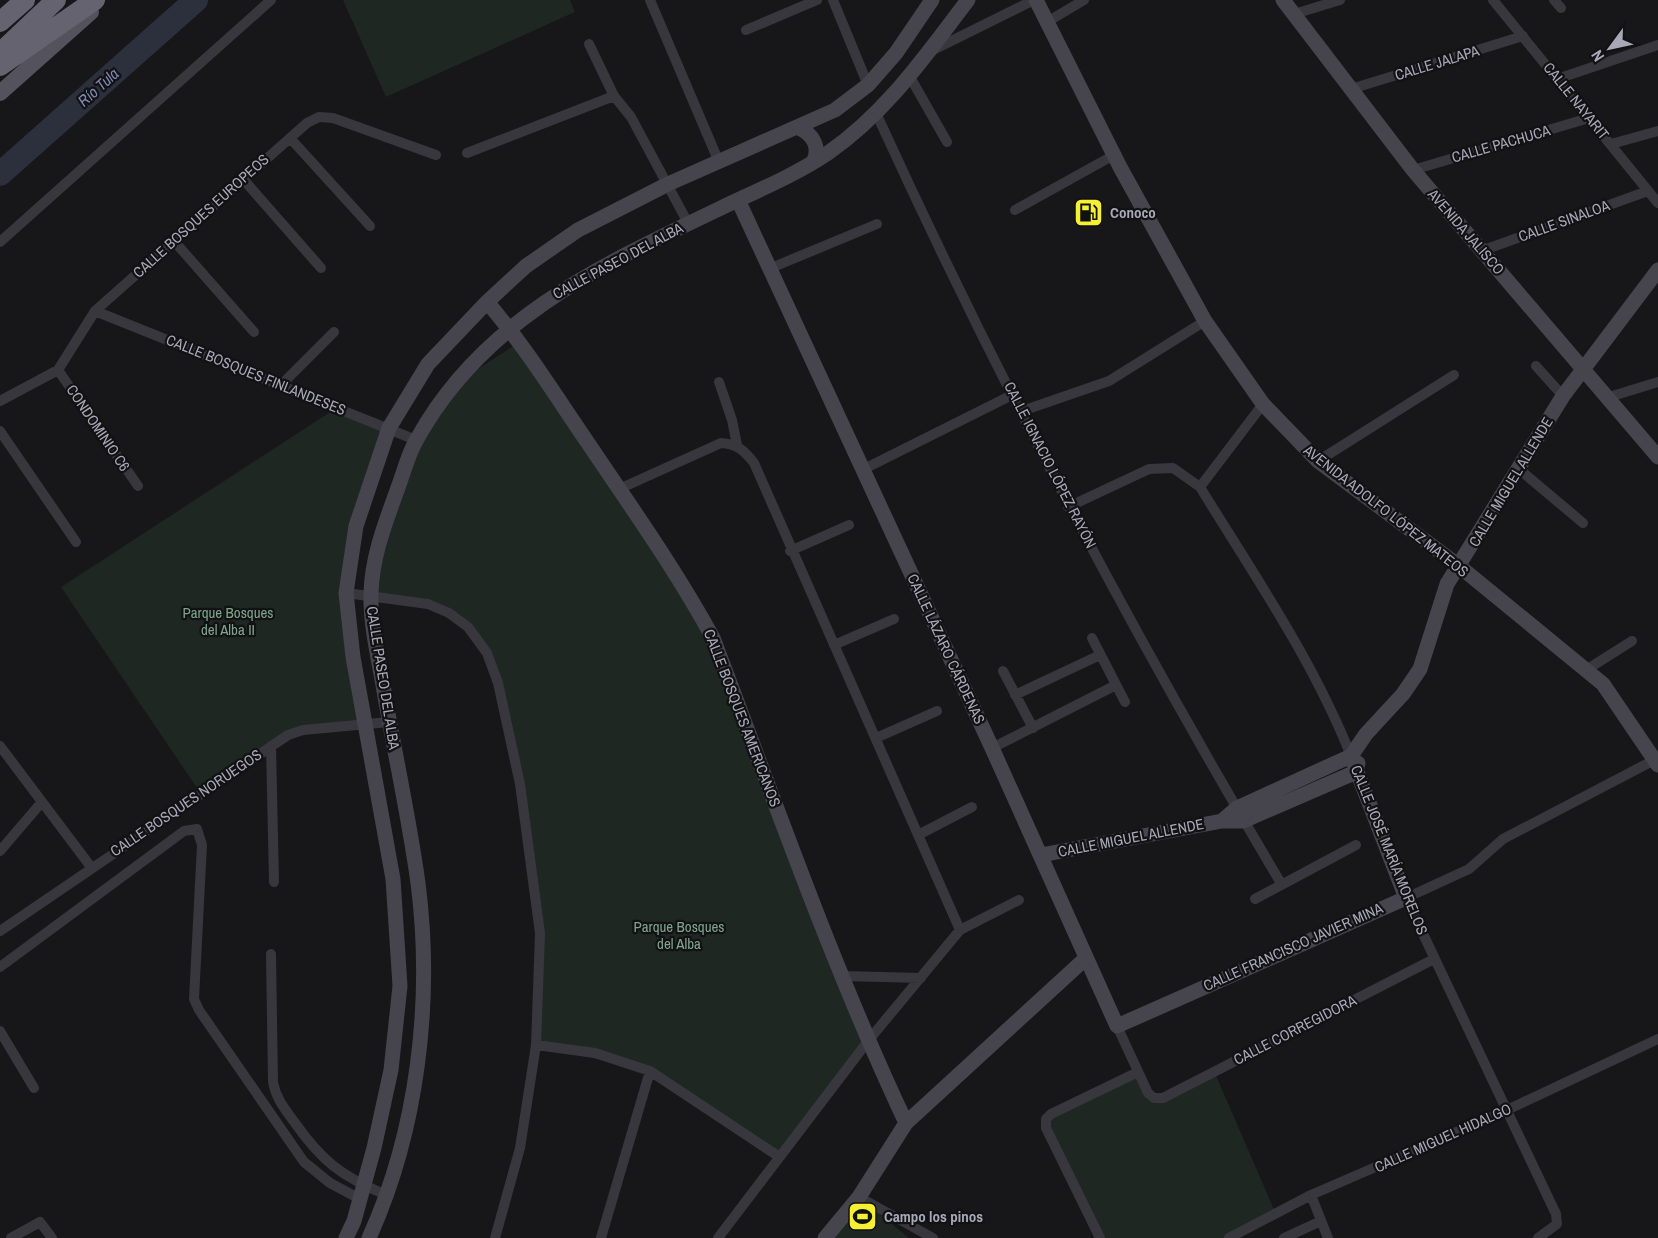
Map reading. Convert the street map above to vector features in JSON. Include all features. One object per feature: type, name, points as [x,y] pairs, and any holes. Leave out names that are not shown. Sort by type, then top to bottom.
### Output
[{"type":"highway","points":[[0,22],[25,0]]},
{"type":"highway","points":[[0,52],[56,0]]},
{"type":"highway","points":[[0,66],[95,0]]},
{"type":"main road","points":[[0,93],[104,0]]},
{"type":"street","points":[[0,242],[271,0]]},
{"type":"street","points":[[650,0],[719,162]]},
{"type":"street","points":[[746,30],[817,0]]},
{"type":"street","points":[[833,0],[868,85]]},
{"type":"street","name":"CALLE PASEO DEL ALBA","points":[[346,1238],[362,1192],[391,1070],[400,986],[393,879],[364,724],[346,593],[356,526],[389,428],[429,364],[487,302],[551,247],[668,184],[799,128],[835,110],[868,85],[896,53],[932,0]]},
{"type":"street","name":"CALLE PASEO DEL ALBA","points":[[369,1238],[399,1151],[413,1092],[421,1033],[425,969],[418,883],[389,722],[371,595],[376,546],[416,440],[456,383],[509,327],[582,277],[813,162],[877,115],[910,77],[968,0]]},
{"type":"street","points":[[928,53],[1035,0]]},
{"type":"street","name":"AVENIDA ADOLFO LÓPEZ MATEOS","points":[[1035,0],[1114,155],[1205,321],[1263,404],[1318,461],[1459,566],[1603,684],[1657,761]]},
{"type":"street","points":[[1047,22],[1084,0]]},
{"type":"street","name":"AVENIDA JALISCO","points":[[1283,0],[1413,170],[1658,457]]},
{"type":"street","points":[[1294,14],[1340,0]]},
{"type":"street","name":"CALLE NAYARIT","points":[[1493,0],[1658,203]]},
{"type":"street","name":"CALLE JALAPA","points":[[1351,89],[1523,36]]},
{"type":"street","points":[[589,44],[614,96],[632,117],[688,223]]},
{"type":"street","points":[[1557,79],[1658,45]]},
{"type":"street","points":[[910,77],[947,142]]},
{"type":"street","points":[[467,153],[614,96]]},
{"type":"street","name":"CALLE IGNACIO LÓPEZ RAYÓN","points":[[877,115],[936,244],[1014,394],[1068,507],[1282,885]]},
{"type":"street","name":"CALLE BOSQUES EUROPEOS","points":[[0,401],[58,370],[95,311],[307,123],[319,117],[333,118],[436,155]]},
{"type":"street","name":"CALLE PACHUCA","points":[[1413,170],[1589,118]]},
{"type":"street","points":[[799,128],[811,136],[817,147],[813,162]]},
{"type":"street","points":[[1611,144],[1658,131]]},
{"type":"street","points":[[290,138],[370,226]]},
{"type":"street","points":[[1015,210],[1114,155]]},
{"type":"street","points":[[243,179],[321,268]]},
{"type":"street","name":"CALLE SINALOA","points":[[1480,251],[1648,191]]},
{"type":"street","name":"CALLE LÁZARO CÁRDENAS","points":[[738,200],[992,748],[1138,1072],[1148,1093],[1154,1098]]},
{"type":"street","points":[[771,268],[877,224]]},
{"type":"street","points":[[174,241],[254,332]]},
{"type":"street","name":"CALLE MIGUEL ALLENDE","points":[[1240,814],[1351,756],[1366,734],[1403,694],[1419,669],[1447,584],[1520,470],[1563,396],[1658,270]]},
{"type":"street","name":"CALLE BOSQUES AMERICANOS","points":[[487,302],[509,327],[687,590],[713,638],[842,976],[868,1041],[906,1123]]},
{"type":"street","name":"CALLE BOSQUES FINLANDESES","points":[[95,311],[282,384],[416,440]]},
{"type":"street","points":[[1022,411],[1109,381],[1205,321]]},
{"type":"street","points":[[282,384],[334,332]]},
{"type":"street","points":[[1536,366],[1563,396]]},
{"type":"street","name":"CONDOMINIO C6","points":[[58,370],[138,486]]},
{"type":"street","points":[[1318,461],[1454,375]]},
{"type":"street","points":[[718,382],[732,420],[737,445],[754,463],[790,550],[920,834],[960,930]]},
{"type":"street","points":[[1609,397],[1658,382]]},
{"type":"street","points":[[862,470],[1014,394]]},
{"type":"street","points":[[1200,487],[1263,404]]},
{"type":"street","points":[[0,431],[76,542]]},
{"type":"street","points":[[619,489],[721,443],[737,445]]},
{"type":"street","name":"CALLE JOSÉ MARÍA MORELOS","points":[[1068,507],[1149,469],[1173,468],[1200,487],[1331,705],[1406,897],[1556,1214],[1557,1224],[1538,1238]]},
{"type":"street","points":[[1520,470],[1583,523]]},
{"type":"street","points":[[790,550],[849,525]]},
{"type":"street","points":[[346,593],[428,604],[449,613],[468,627],[487,653],[498,683],[520,784],[540,933],[536,1045],[520,1148],[495,1238]]},
{"type":"street","points":[[834,645],[894,619]]},
{"type":"street","points":[[1092,638],[1125,702]]},
{"type":"street","points":[[1586,670],[1632,641]]},
{"type":"street","points":[[1016,695],[1100,655]]},
{"type":"street","points":[[1002,671],[1033,728]]},
{"type":"street","points":[[992,748],[1116,684]]},
{"type":"street","points":[[876,738],[937,711]]},
{"type":"street","name":"CALLE BOSQUES NORUEGOS","points":[[0,931],[271,746],[303,730],[389,722]]},
{"type":"street","name":"CALLE MIGUEL ALLENDE","points":[[1041,855],[1222,820],[1356,772],[1366,734]]},
{"type":"street","points":[[0,746],[91,867]]},
{"type":"street","points":[[271,746],[274,882]]},
{"type":"street","name":"CALLE FRANCISCO JAVIER MINA","points":[[1117,1026],[1469,868],[1503,839],[1657,761]]},
{"type":"street","points":[[0,851],[41,803]]},
{"type":"street","points":[[920,834],[972,807]]},
{"type":"street","points":[[0,967],[184,831],[197,829],[202,845],[194,999],[199,1010],[304,1162],[330,1183],[362,1192],[384,1194]]},
{"type":"street","points":[[1255,899],[1356,845]]},
{"type":"street","points":[[718,1238],[778,1156],[868,1041],[960,930],[1019,900]]},
{"type":"street","points":[[271,954],[273,1082],[276,1097],[326,1162],[362,1192]]},
{"type":"street","points":[[825,1238],[859,1197],[906,1123],[1086,958]]},
{"type":"street","name":"CALLE CORREGIDORA","points":[[1154,1098],[1163,1098],[1434,959]]},
{"type":"street","points":[[842,976],[921,978]]},
{"type":"street","points":[[0,1031],[34,1088]]},
{"type":"street","name":"CALLE MIGUEL HIDALGO","points":[[1229,1238],[1311,1195],[1507,1110],[1658,1040]]},
{"type":"street","points":[[536,1045],[595,1053],[650,1071],[778,1156]]},
{"type":"street","points":[[601,1238],[650,1071]]},
{"type":"street","points":[[1100,1238],[1046,1128],[1046,1119],[1051,1114],[1138,1072]]},
{"type":"street","points":[[1311,1195],[1328,1238]]},
{"type":"street","points":[[859,1197],[933,1238]]},
{"type":"street","points":[[1284,1238],[1321,1221]]},
{"type":"street","points":[[11,1238],[40,1222],[52,1238]]},
{"type":"green space","points":[[343,0],[570,0],[575,12],[386,97]]},
{"type":"green space","name":"Parque Bosques del Alba","points":[[515,345],[687,589],[868,1041],[778,1156],[650,1071],[536,1045],[540,933],[520,784],[487,653],[449,613],[371,595],[416,440],[456,383]]},
{"type":"green space","name":"Parque Bosques del Alba II","points":[[338,407],[389,428],[356,526],[346,593],[364,724],[303,730],[201,794],[61,587]]},
{"type":"green space","points":[[1214,1071],[1276,1214],[1229,1238],[1101,1238],[1046,1119],[1138,1072],[1155,1098]]},
{"type":"green space","name":"Campo los pinos","points":[[859,1197],[909,1238],[825,1238]]},
{"type":"waterway","name":"Río Tula","points":[[0,174],[196,0]]},
{"type":"place","name":"Conoco","points":[[1089,213]]},
{"type":"place","name":"Campo los pinos","points":[[863,1217]]}]
